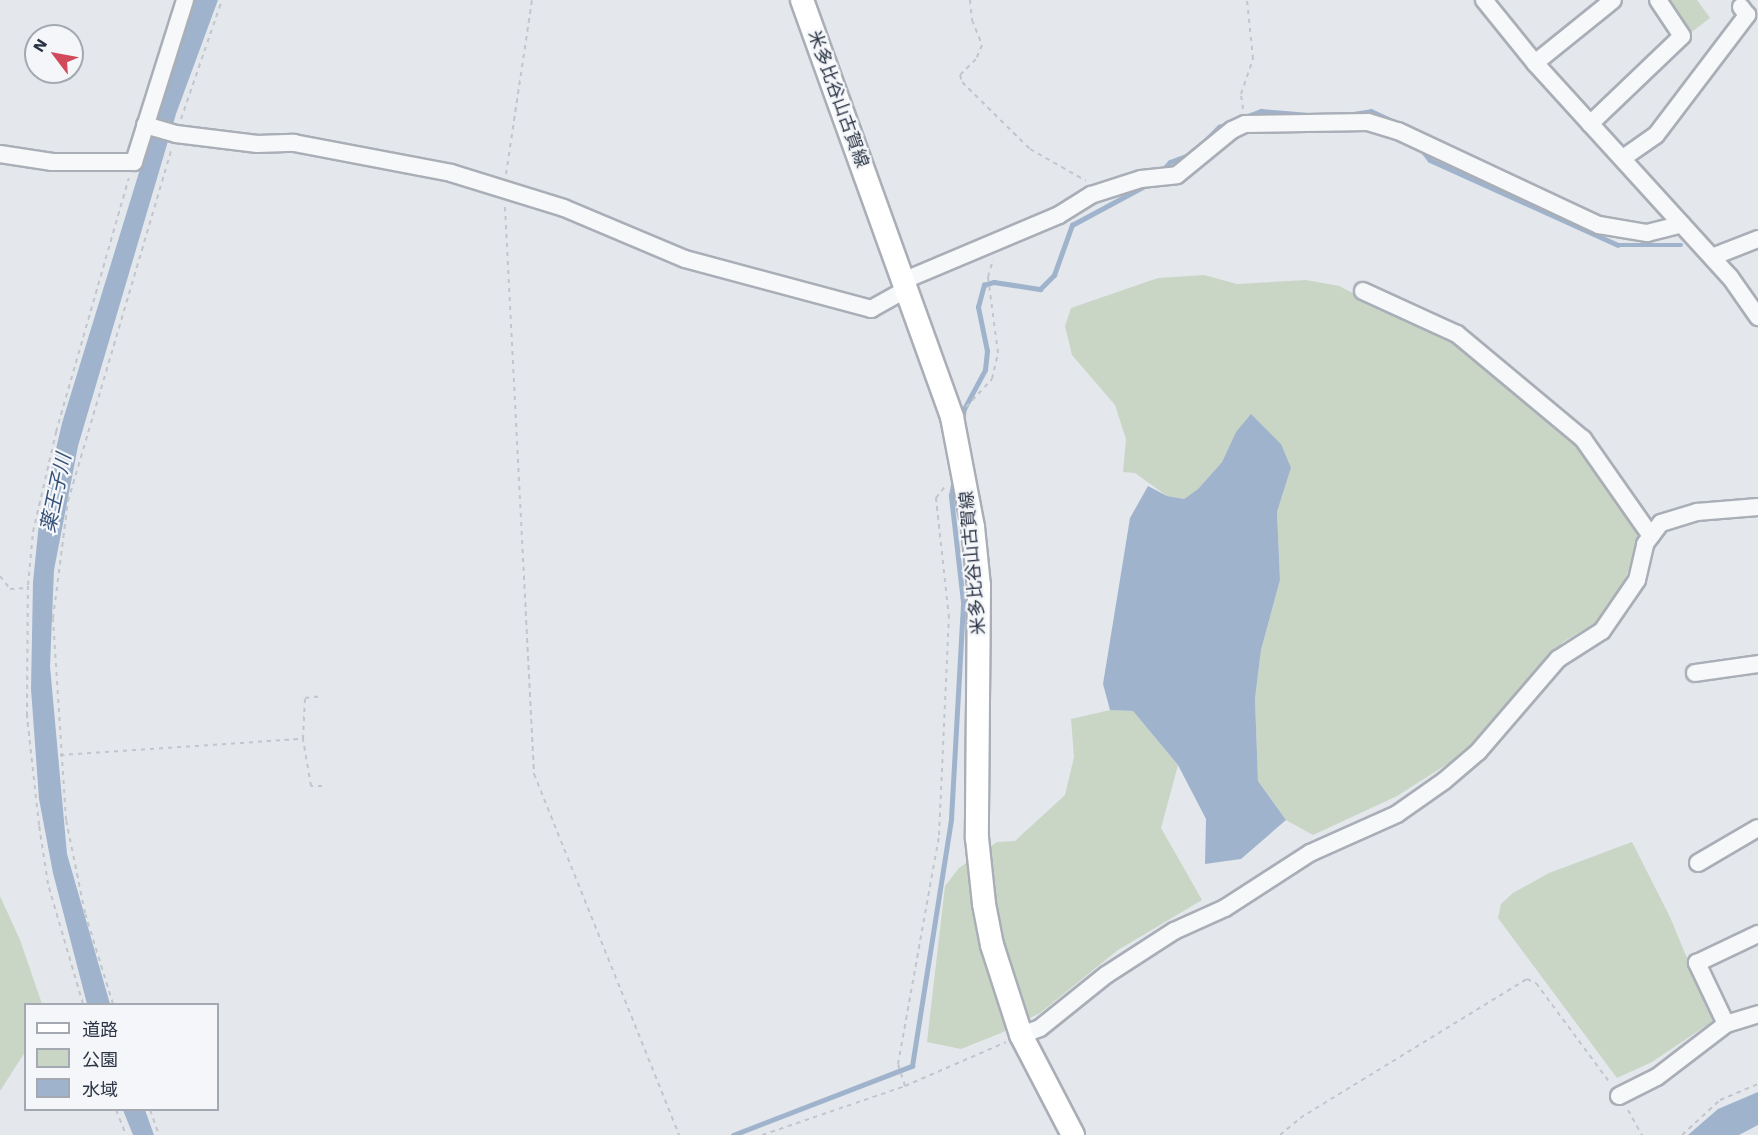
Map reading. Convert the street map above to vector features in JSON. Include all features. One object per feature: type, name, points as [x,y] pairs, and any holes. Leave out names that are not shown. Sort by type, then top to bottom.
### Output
[{"type":"main road","name":"米多比谷山古賀線","points":[[802,0],[952,417],[964,475],[979,586],[978,849],[992,945],[1021,1035],[1073,1135]]},
{"type":"street","points":[[0,154],[52,162],[134,162],[185,0]]},
{"type":"street","points":[[1535,63],[1613,0]]},
{"type":"street","points":[[1590,124],[1683,36],[1658,0]]},
{"type":"street","points":[[1489,2],[1535,63],[1712,257],[1758,317]]},
{"type":"street","points":[[1623,158],[1656,135],[1747,15],[1741,7]]},
{"type":"street","points":[[146,125],[176,134],[257,144],[294,142],[504,187],[685,259],[871,309],[906,284],[1104,192],[1141,179],[1178,175],[1232,130],[1245,124],[1368,123],[1398,131],[1575,216],[1610,228],[1647,233],[1682,224]]},
{"type":"street","points":[[1712,257],[1758,239]]},
{"type":"street","points":[[1363,291],[1457,334],[1583,439],[1651,536]]},
{"type":"street","points":[[1021,1035],[1040,1028],[1106,975],[1174,931],[1225,908],[1310,853],[1397,814],[1444,781],[1478,752],[1558,659],[1602,631],[1637,580],[1651,536],[1661,523],[1697,512],[1758,507]]},
{"type":"street","points":[[1695,673],[1758,664]]},
{"type":"street","points":[[1698,863],[1758,828]]},
{"type":"street","points":[[1725,1024],[1697,963],[1758,934]]},
{"type":"street","points":[[1619,1096],[1657,1077],[1725,1024],[1758,1014]]},
{"type":"path","points":[[112,1003],[85,913],[66,820],[60,755],[53,618],[68,501],[176,134],[222,0]]},
{"type":"path","points":[[532,0],[504,187],[534,774],[679,1135]]},
{"type":"path","points":[[970,0],[972,20],[982,45],[976,59],[960,75],[962,82],[1030,149],[1104,192]]},
{"type":"path","points":[[1245,124],[1240,94],[1253,59],[1247,0]]},
{"type":"path","points":[[82,1003],[48,884],[39,825],[27,716],[27,588],[33,532],[56,432],[134,162]]},
{"type":"path","points":[[952,417],[976,400],[993,379],[998,353],[988,277],[999,240]]},
{"type":"path","points":[[905,1086],[898,1064],[939,835],[950,618],[936,498],[944,486],[964,475]]},
{"type":"path","points":[[0,576],[10,589],[27,588]]},
{"type":"path","points":[[322,786],[311,786],[303,739],[305,698],[323,696]]},
{"type":"path","points":[[60,755],[303,739]]},
{"type":"path","points":[[1280,1135],[1300,1118],[1527,979],[1536,983],[1619,1096],[1642,1135]]},
{"type":"path","points":[[762,1135],[905,1086],[1021,1035]]},
{"type":"path","points":[[1682,1135],[1720,1100],[1758,1084]]},
{"type":"path","points":[[116,1111],[126,1135]]},
{"type":"path","points":[[150,1111],[159,1135]]},
{"type":"green space","points":[[1664,0],[1697,0],[1710,18],[1689,34]]},
{"type":"green space","points":[[1204,275],[1237,284],[1306,280],[1339,286],[1455,345],[1577,444],[1637,533],[1635,555],[1620,591],[1599,621],[1563,642],[1487,731],[1449,763],[1397,796],[1313,835],[1286,820],[1258,781],[1255,699],[1261,650],[1280,580],[1277,512],[1291,468],[1236,432],[1222,462],[1198,489],[1184,499],[1167,496],[1135,473],[1123,472],[1126,439],[1115,405],[1072,355],[1065,326],[1071,308],[1158,278]]},
{"type":"green space","points":[[1110,710],[1133,711],[1178,765],[1161,828],[1202,900],[1118,950],[1040,1013],[1001,1033],[961,1049],[927,1042],[945,886],[959,868],[997,842],[1015,841],[1065,795],[1074,757],[1071,719]]},
{"type":"green space","points":[[1632,842],[1670,917],[1713,1021],[1652,1062],[1617,1078],[1498,918],[1501,904],[1513,893],[1549,873]]},
{"type":"green space","points":[[0,896],[20,940],[42,1003],[24,1003],[24,1054],[0,1091]]},
{"type":"water","name":"薬王子川","points":[[192,0],[218,0],[176,114],[78,446],[54,570],[50,666],[67,854],[110,1003],[87,1003],[53,873],[39,799],[31,689],[33,582],[39,523],[62,423]]},
{"type":"water","points":[[1251,414],[1281,444],[1291,468],[1277,512],[1280,580],[1261,650],[1255,699],[1258,781],[1286,820],[1241,859],[1205,864],[1206,819],[1178,765],[1133,711],[1110,710],[1103,684],[1130,518],[1148,486],[1167,496],[1184,499],[1198,489],[1222,462],[1236,432]]},
{"type":"water","points":[[1758,1092],[1758,1125],[1739,1135],[1688,1135],[1718,1109]]},
{"type":"water","points":[[123,1111],[145,1111],[154,1135],[133,1135]]},
{"type":"waterway","points":[[1202,144],[1219,127],[1261,111],[1309,115]]},
{"type":"waterway","points":[[1347,115],[1371,111],[1401,125]]},
{"type":"waterway","points":[[1420,147],[1430,160],[1618,245],[1681,245]]},
{"type":"waterway","points":[[1161,172],[1170,162],[1189,155]]},
{"type":"waterway","points":[[962,420],[964,409],[985,370],[987,351],[978,307],[984,285],[994,282],[1040,289],[1054,275],[1072,225],[1148,184]]},
{"type":"waterway","points":[[733,1135],[912,1066],[951,819],[963,602],[951,496],[954,479]]}]
